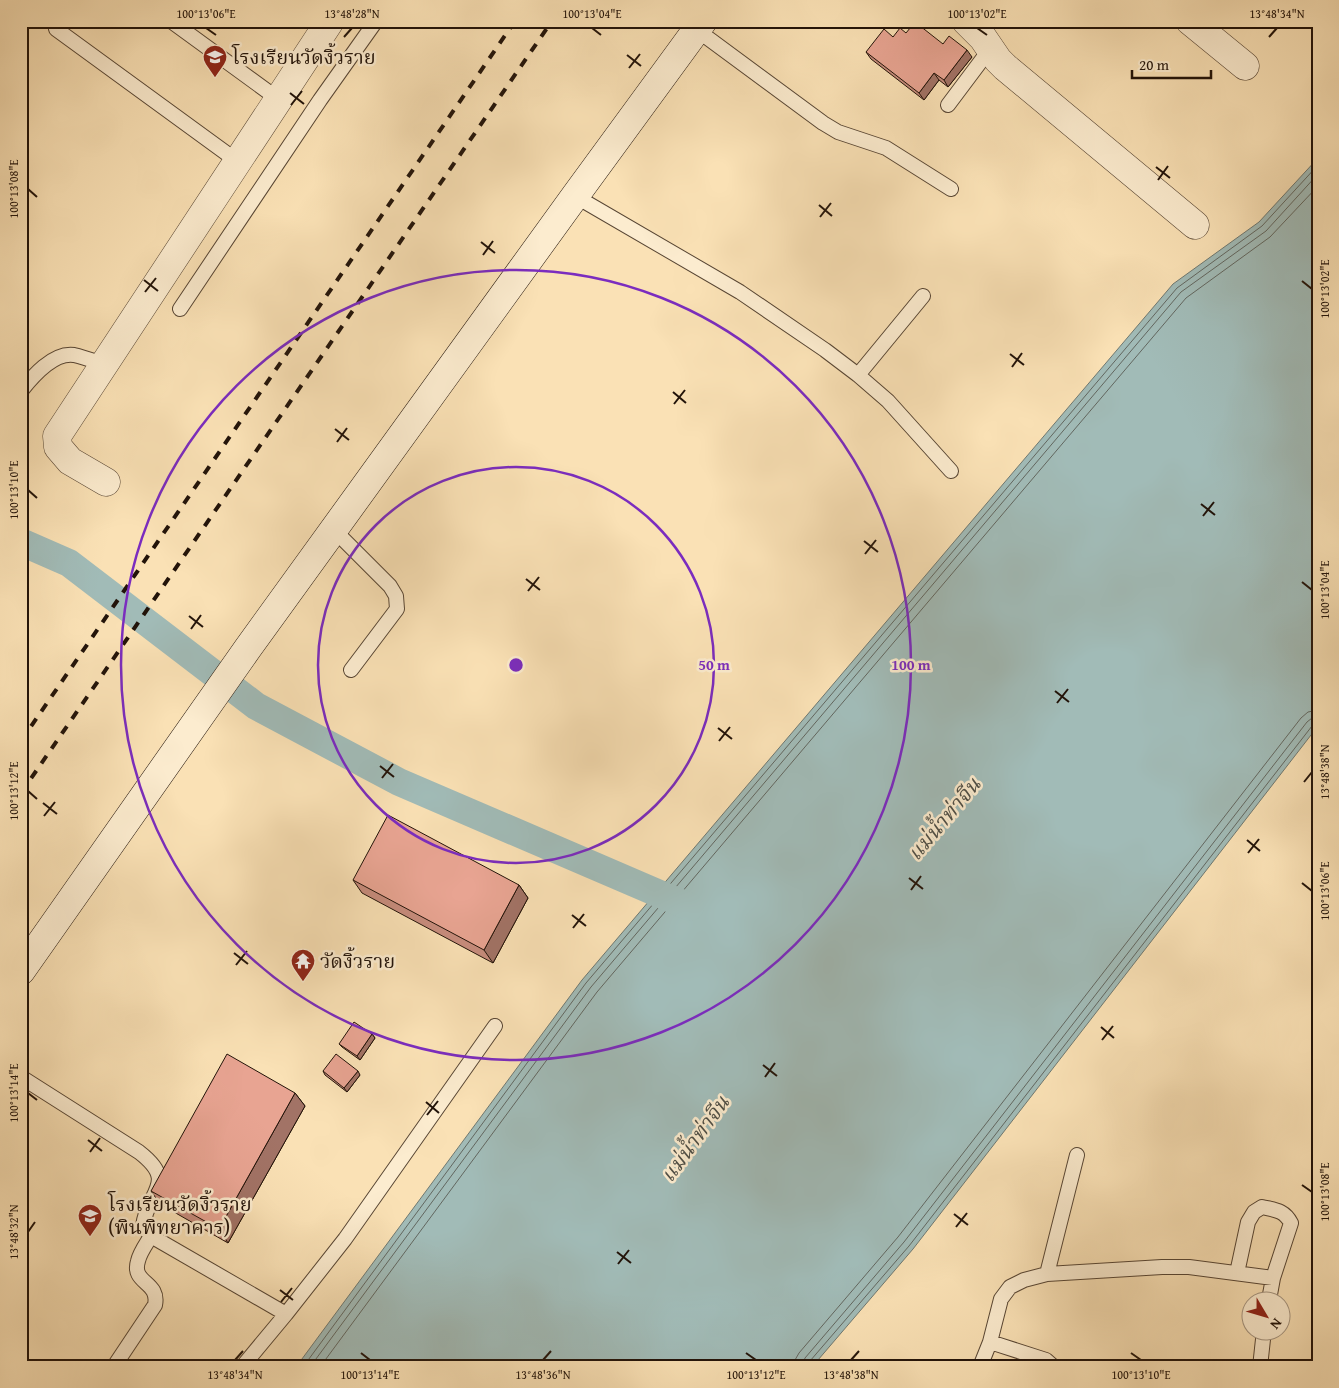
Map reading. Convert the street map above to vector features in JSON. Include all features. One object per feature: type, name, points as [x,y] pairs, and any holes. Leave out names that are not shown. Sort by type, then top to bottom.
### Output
[{"type":"street","points":[[106,482],[70,461],[58,447],[57,436],[330,21]]},
{"type":"street","points":[[966,21],[983,38],[990,50],[1005,66],[1195,225]]},
{"type":"street","points":[[1190,21],[1245,66]]},
{"type":"street","points":[[21,971],[248,648],[700,25]]},
{"type":"lane","points":[[171,21],[278,99]]},
{"type":"lane","points":[[180,310],[320,100],[376,21]]},
{"type":"lane","points":[[700,25],[829,128],[849,137],[886,148],[951,189]]},
{"type":"lane","points":[[56,28],[237,161]]},
{"type":"lane","points":[[948,104],[990,50]]},
{"type":"lane","points":[[575,196],[740,292],[825,350],[888,401],[951,471]]},
{"type":"lane","points":[[858,375],[923,296]]},
{"type":"lane","points":[[21,391],[37,372],[54,359],[72,354],[103,364]]},
{"type":"lane","points":[[334,530],[390,586],[396,596],[397,609],[351,670]]},
{"type":"lane","points":[[242,1367],[345,1239],[495,1026]]},
{"type":"lane","points":[[21,1077],[139,1152],[153,1163],[160,1176],[156,1191],[144,1215],[143,1226],[150,1236],[286,1314]]},
{"type":"lane","points":[[1047,1274],[1077,1155]]},
{"type":"lane","points":[[1237,1274],[1248,1222],[1254,1212],[1262,1207],[1282,1212],[1287,1215],[1291,1223],[1273,1278],[1271,1290]]},
{"type":"lane","points":[[115,1365],[155,1305],[157,1297],[152,1288],[141,1279],[137,1271],[138,1260],[150,1236]]},
{"type":"lane","points":[[980,1367],[990,1342],[1001,1298],[1010,1287],[1024,1280],[1047,1274],[1162,1267],[1189,1267],[1273,1278]]},
{"type":"lane","points":[[1260,1367],[1263,1340]]},
{"type":"lane","points":[[990,1342],[1046,1360],[1054,1367]]},
{"type":"water","name":"แม่น้ำท่าจีน","points":[[1318,158],[1318,726],[913,1249],[812,1367],[296,1367],[582,980],[1173,284],[1259,222]]},
{"type":"building","points":[[915,22],[943,44],[949,36],[967,50],[944,80],[934,73],[919,93],[866,52],[884,29],[893,37],[900,28],[906,33]]},
{"type":"building","points":[[388,815],[519,885],[484,950],[353,880]]},
{"type":"building","points":[[354,1022],[372,1034],[357,1056],[339,1044]]},
{"type":"building","points":[[227,1054],[295,1093],[219,1229],[151,1191]]},
{"type":"building","points":[[336,1054],[358,1071],[344,1088],[323,1071]]},
{"type":"waterway","points":[[21,542],[69,563],[256,706],[399,782],[690,907]]},
{"type":"railway","points":[[21,741],[515,21]]},
{"type":"railway","points":[[21,793],[552,21]]},
{"type":"place","name":"โรงเรียนวัดงิ้วราย","points":[[215,78]]},
{"type":"place","name":"วัดงิ้วราย","points":[[303,982]]},
{"type":"place","name":"โรงเรียนวัดงิ้วราย (พินพิทยาคาร)","points":[[90,1237]]}]
